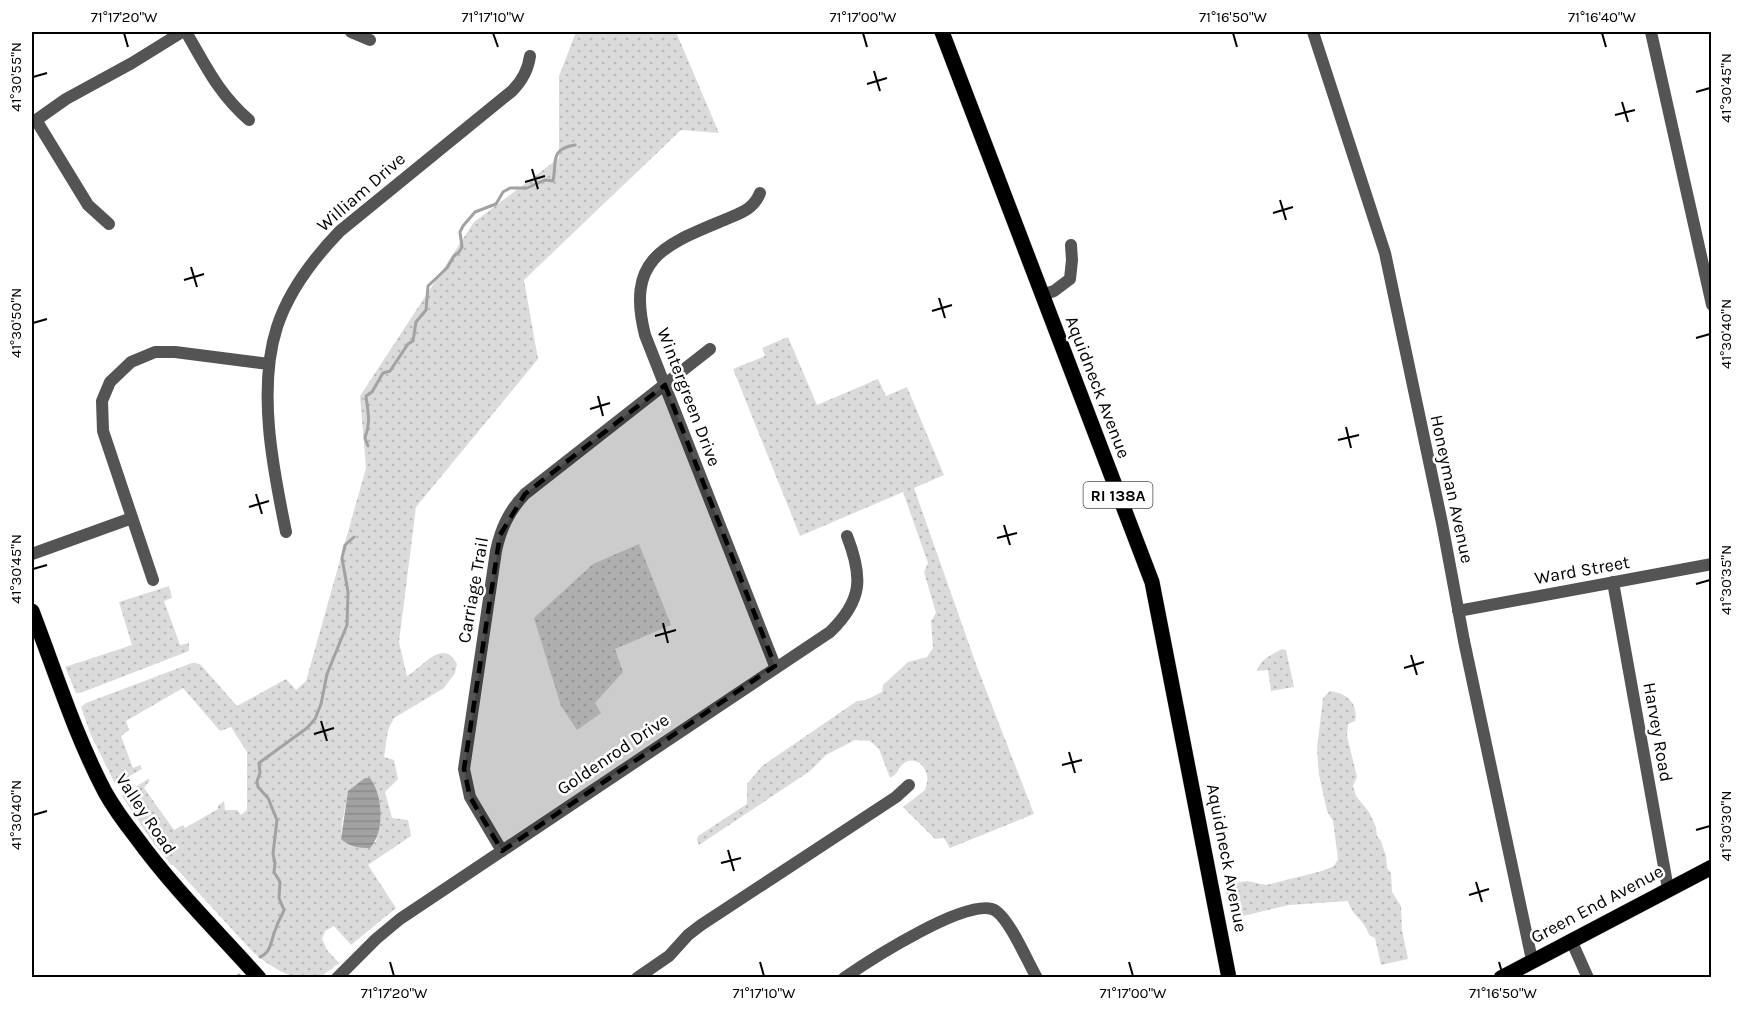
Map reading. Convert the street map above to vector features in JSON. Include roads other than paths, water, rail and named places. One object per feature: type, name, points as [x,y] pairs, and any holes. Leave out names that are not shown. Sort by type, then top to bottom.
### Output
[{"type":"main road","name":"Aquidneck Avenue","points":[[942,32],[1152,582],[1229,978]]},
{"type":"main road","name":"Valley Road","points":[[32,611],[78,734],[105,793],[157,866],[259,978]]},
{"type":"main road","name":"Green End Avenue","points":[[1501,978],[1712,867]]},
{"type":"street","points":[[109,224],[88,206],[34,122],[73,95],[184,32],[220,91],[230,104],[249,120]]},
{"type":"street","points":[[351,32],[370,40]]},
{"type":"street","name":"Honeyman Avenue","points":[[1313,32],[1385,253],[1532,960]]},
{"type":"street","points":[[1651,32],[1712,305]]},
{"type":"street","name":"William Drive","points":[[286,532],[273,459],[269,415],[269,364],[282,314],[297,285],[321,250],[359,214],[512,91],[524,76],[529,66],[530,56]]},
{"type":"street","name":"Wintergreen Drive","points":[[760,193],[752,207],[669,245],[650,264],[638,297],[645,335],[775,666]]},
{"type":"street","points":[[1042,295],[1054,291],[1070,279],[1071,245]]},
{"type":"street","name":"Carriage Trail","points":[[502,851],[470,797],[464,769],[500,535],[510,513],[525,494],[710,349]]},
{"type":"street","points":[[153,580],[103,431],[102,400],[110,382],[131,362],[143,356],[165,351],[269,364]]},
{"type":"street","points":[[32,554],[132,518]]},
{"type":"street","name":"Goldenrod Drive","points":[[337,978],[376,939],[400,919],[775,666],[830,632],[847,613],[857,588],[856,559],[847,536]]},
{"type":"street","name":"Ward Street","points":[[1458,611],[1712,564]]},
{"type":"street","name":"Harvey Road","points":[[1613,582],[1668,889]]},
{"type":"street","points":[[636,978],[669,956],[688,935],[701,925],[896,796],[909,784]]},
{"type":"street","points":[[844,978],[909,937],[985,906],[995,909],[1003,918],[1037,978]]},
{"type":"street","points":[[1571,940],[1588,978]]},
{"type":"waterway","points":[[368,446],[365,438],[368,422],[366,396],[372,392],[383,373],[390,371],[408,344],[413,341],[416,322],[426,310],[428,286],[447,268],[462,247],[460,232],[463,226],[475,212],[496,204],[503,192],[510,188],[527,188],[545,180],[553,181],[558,153],[575,145]]},
{"type":"waterway","points":[[260,957],[269,949],[284,910],[279,898],[280,882],[274,872],[273,854],[277,820],[268,798],[258,787],[259,763],[307,728],[315,719],[321,704],[327,674],[347,625],[348,592],[342,558],[345,545],[354,537]]},
{"type":"waterway","points":[[236,978],[239,975]]}]
